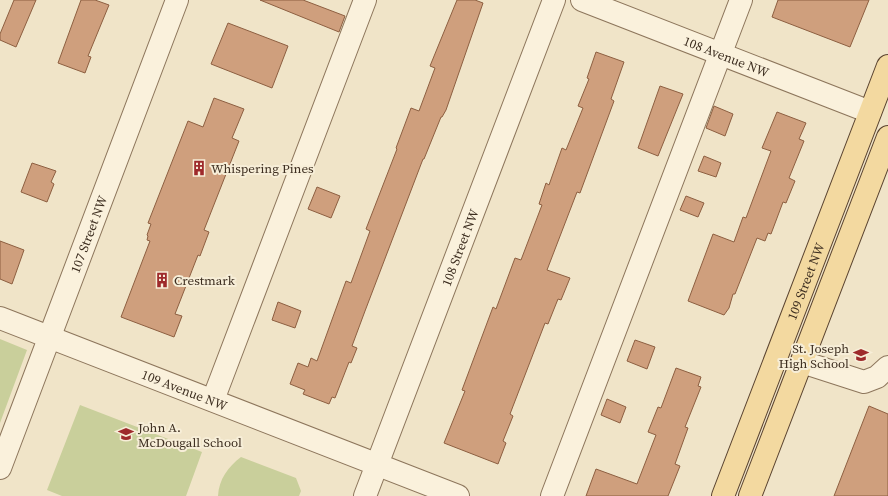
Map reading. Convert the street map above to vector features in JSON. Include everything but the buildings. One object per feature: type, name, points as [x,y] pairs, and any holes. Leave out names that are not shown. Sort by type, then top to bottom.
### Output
[{"type":"main road","name":"109 Street NW","points":[[723,496],[888,66]]},
{"type":"main road","name":"109 Street NW","points":[[750,496],[888,137]]},
{"type":"street","name":"107 Street NW","points":[[0,468],[177,0]]},
{"type":"street","points":[[212,400],[365,0]]},
{"type":"street","name":"108 Street NW","points":[[365,496],[554,0]]},
{"type":"street","name":"108 Avenue NW","points":[[582,0],[870,112]]},
{"type":"street","points":[[552,496],[741,0]]},
{"type":"street","name":"109 Avenue NW","points":[[0,318],[458,496]]},
{"type":"street","points":[[802,362],[864,382],[877,378],[888,367]]},
{"type":"green space","points":[[0,339],[27,350],[0,423]]},
{"type":"green space","points":[[80,405],[202,452],[186,496],[62,496],[47,490]]},
{"type":"green space","points":[[241,457],[296,478],[301,491],[299,496],[218,496],[222,479],[232,465]]},
{"type":"place","name":"Whispering Pines","points":[[199,168]]},
{"type":"place","name":"Crestmark","points":[[162,280]]},
{"type":"place","name":"St. Joseph High School","points":[[861,355]]},
{"type":"place","name":"John A. McDougall School","points":[[126,434]]}]
